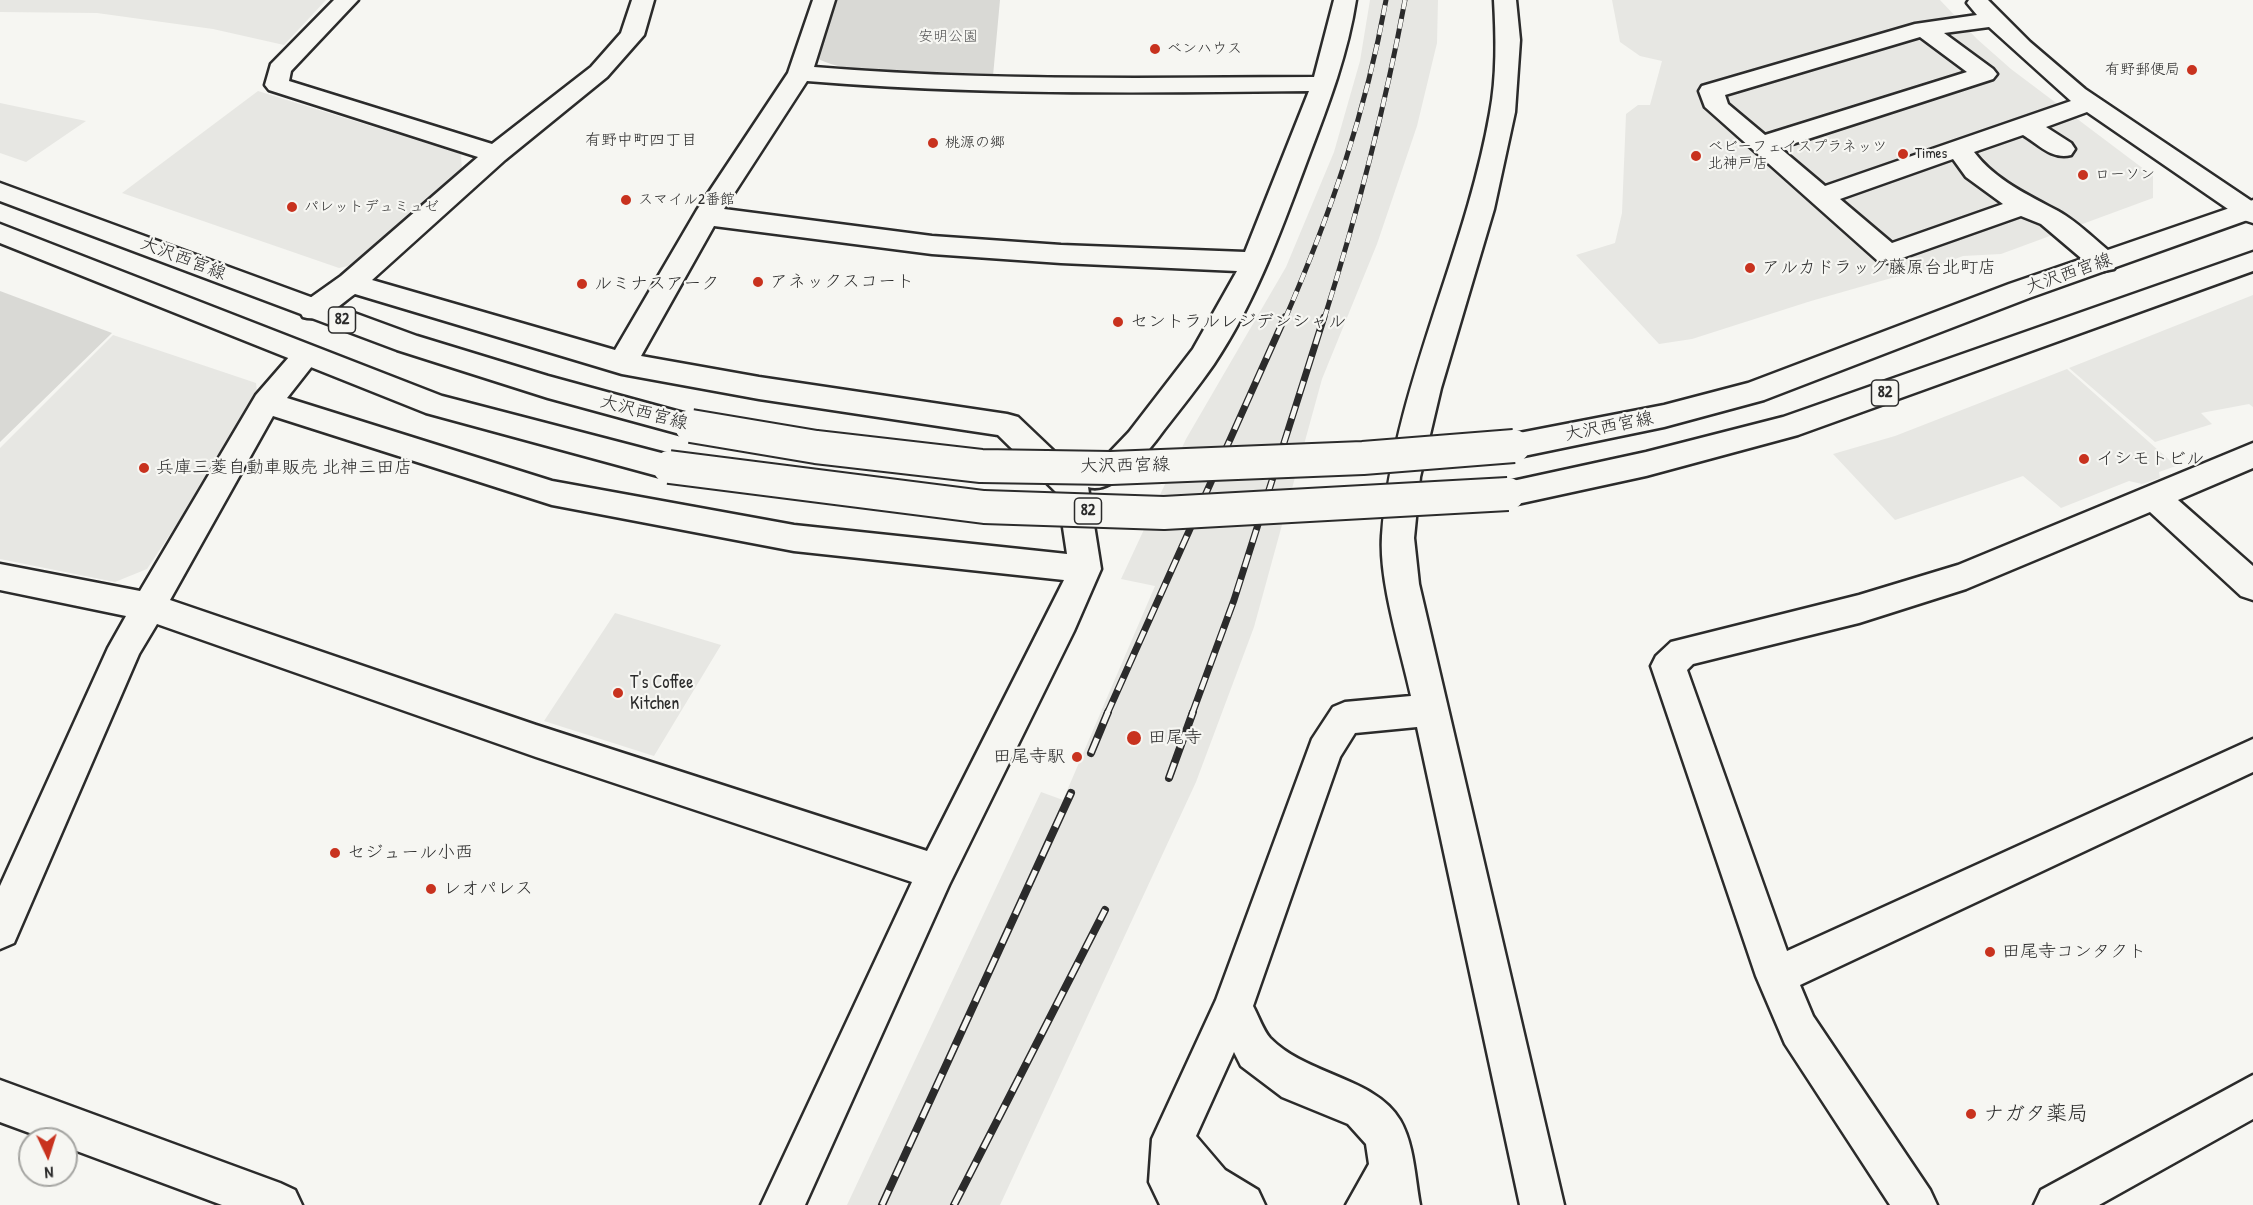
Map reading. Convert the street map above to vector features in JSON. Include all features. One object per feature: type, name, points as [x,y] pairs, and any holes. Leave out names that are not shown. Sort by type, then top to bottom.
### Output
[{"type":"street","points":[[346,0],[279,69],[277,85],[496,154]]},
{"type":"street","points":[[313,310],[351,283],[496,154],[599,72],[632,35],[643,0]]},
{"type":"street","points":[[622,363],[706,216],[800,73],[824,0]]},
{"type":"street","points":[[1074,489],[1118,463],[1140,440],[1204,356],[1255,262],[1324,84],[1345,0]]},
{"type":"street","points":[[1505,0],[1508,40],[1503,112],[1481,208],[1426,388],[1405,477],[1398,538],[1403,584],[1542,1205]]},
{"type":"street","points":[[1975,0],[2031,55],[2090,103],[2252,211]]},
{"type":"street","points":[[1994,19],[1923,29],[1711,92],[1717,107],[1888,254],[2012,210]]},
{"type":"street","points":[[1761,145],[1985,74],[1923,29]]},
{"type":"street","points":[[800,73],[908,82],[1027,86],[1324,84]]},
{"type":"street","points":[[1821,196],[2090,103]]},
{"type":"street","points":[[2026,125],[2062,149]]},
{"type":"street","points":[[1959,149],[1975,171],[2028,209],[2050,218],[2104,262]]},
{"type":"street","name":"大沢西宮線","points":[[0,192],[98,225],[313,310],[478,367],[691,426],[816,447],[981,466],[1145,467],[1363,458],[1515,446],[1664,416],[1754,392],[2019,291],[2252,211]]},
{"type":"street","points":[[706,216],[932,245],[1061,254],[1255,262]]},
{"type":"street","name":"82","points":[[0,233],[306,356],[436,405],[669,467],[984,507],[1164,513],[1508,494],[1646,464],[1787,427],[2253,261]]},
{"type":"street","points":[[351,283],[622,363],[759,388],[1007,425],[1074,489],[1085,569],[1058,632],[936,872],[783,1205]]},
{"type":"street","points":[[0,930],[125,648],[266,403],[306,356]]},
{"type":"street","points":[[266,403],[552,493],[794,538],[1085,569]]},
{"type":"street","points":[[1915,1205],[1799,1030],[1776,976],[1668,666],[1683,652],[1859,609],[1966,576],[2253,455]]},
{"type":"street","points":[[2155,498],[2253,586]]},
{"type":"street","points":[[0,577],[149,607],[536,741],[936,872]]},
{"type":"street","points":[[1184,1205],[1171,1182],[1173,1139],[1233,1007],[1325,750],[1345,718],[1432,710]]},
{"type":"street","points":[[1776,976],[2253,754]]},
{"type":"street","points":[[1233,1007],[1255,1052],[1297,1082],[1363,1109],[1386,1134],[1395,1186],[1368,1205]]},
{"type":"street","points":[[2056,1205],[2253,1096]]},
{"type":"street","points":[[0,1101],[280,1205]]},
{"type":"street","points":[[1173,1139],[1197,1177],[1218,1193],[1243,1205]]},
{"type":"shaded area","points":[[0,0],[326,0],[284,45],[213,29],[97,13],[0,12]]},
{"type":"shaded area","points":[[1370,0],[1438,0],[1437,43],[1417,126],[1377,244],[1322,379],[1254,627],[1196,782],[1000,1205],[847,1205],[1041,792],[1063,800],[1155,586],[1121,579],[1186,439],[1286,267],[1334,152],[1360,61]]},
{"type":"shaded area","points":[[1612,0],[1940,0],[1977,39],[2011,69],[2153,176],[2153,198],[2001,254],[1963,256],[1917,273],[1811,301],[1692,339],[1659,344],[1576,255],[1615,243],[1622,213],[1626,114],[1638,105],[1650,105],[1662,61],[1640,56],[1620,42]]},
{"type":"shaded area","points":[[258,91],[461,154],[462,172],[365,262],[339,268],[122,193]]},
{"type":"shaded area","points":[[0,103],[86,121],[26,162],[0,153]]},
{"type":"shaded area","points":[[2253,295],[2253,407],[2249,404],[2201,413],[2212,424],[2155,442],[2069,368]]},
{"type":"shaded area","points":[[113,335],[256,383],[258,402],[147,569],[115,582],[0,559],[0,448]]},
{"type":"shaded area","points":[[2067,369],[2176,466],[2159,472],[2160,478],[2142,484],[2129,481],[2061,508],[2023,476],[1895,520],[1833,454],[1895,436]]},
{"type":"shaded area","points":[[615,613],[721,645],[654,756],[544,721]]},
{"type":"green space","name":"安明公園","points":[[834,0],[1000,0],[993,76],[881,74],[838,66],[818,59]]},
{"type":"green space","points":[[0,291],[112,333],[0,442]]},
{"type":"railway","points":[[1285,319],[1317,241],[1345,162],[1368,82],[1386,0]]},
{"type":"railway","points":[[1324,319],[1369,161],[1389,80],[1405,0]]},
{"type":"railway","points":[[1107,714],[1285,317]]},
{"type":"railway","points":[[1192,714],[1234,600],[1324,317]]},
{"type":"railway","points":[[1091,753],[1108,712]]},
{"type":"railway","points":[[1169,778],[1193,712]]},
{"type":"railway","points":[[882,1205],[1071,793]]},
{"type":"railway","points":[[954,1205],[1105,910]]},
{"type":"place","name":"ベンハウス","points":[[1155,49]]},
{"type":"place","name":"有野郵便局","points":[[2192,70]]},
{"type":"place","name":"桃源の郷","points":[[933,143]]},
{"type":"place","name":"Times","points":[[1903,154]]},
{"type":"place","name":"ベビーフェイスプラネッツ 北神戸店","points":[[1696,156]]},
{"type":"place","name":"ローソン","points":[[2083,175]]},
{"type":"place","name":"スマイル2番館","points":[[626,200]]},
{"type":"place","name":"パレットデュミュゼ","points":[[292,207]]},
{"type":"place","name":"アルカドラッグ藤原台北町店","points":[[1750,268]]},
{"type":"place","name":"アネックスコート","points":[[758,282]]},
{"type":"place","name":"ルミナスアーク","points":[[582,284]]},
{"type":"place","name":"セントラルレジデンシャル","points":[[1118,322]]},
{"type":"place","name":"イシモトビル","points":[[2084,459]]},
{"type":"place","name":"兵庫三菱自動車販売 北神三田店","points":[[144,468]]},
{"type":"place","name":"T's Coffee Kitchen","points":[[618,693]]},
{"type":"place","name":"田尾寺","points":[[1134,738]]},
{"type":"place","name":"田尾寺駅","points":[[1077,757]]},
{"type":"place","name":"セジュール小西","points":[[335,853]]},
{"type":"place","name":"レオパレス","points":[[431,889]]},
{"type":"place","name":"田尾寺コンタクト","points":[[1990,952]]},
{"type":"place","name":"ナガタ薬局","points":[[1971,1114]]},
{"type":"district","name":"有野中町四丁目","points":[[641,141]]}]
